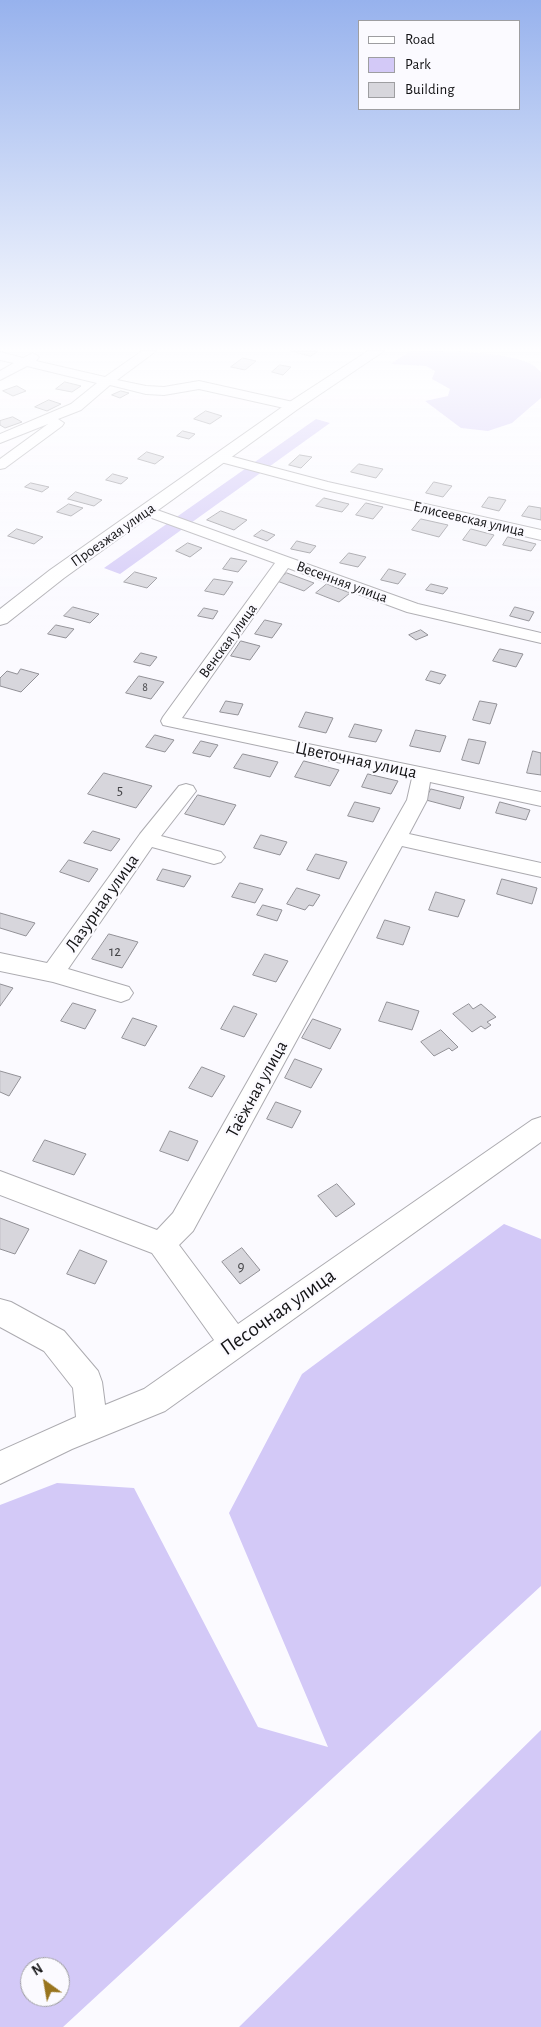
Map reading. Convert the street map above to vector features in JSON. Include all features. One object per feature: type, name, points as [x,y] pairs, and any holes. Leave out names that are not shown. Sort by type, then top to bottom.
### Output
[{"type":"main road","name":"Проезжая улица","points":[[0,619],[57,574],[239,446]]},
{"type":"street","points":[[0,465],[28,446]]},
{"type":"street","name":"Елисеевская улица","points":[[222,458],[326,486],[541,535]]},
{"type":"street","name":"Весенняя улица","points":[[146,511],[413,608],[541,638]]},
{"type":"street","name":"Венская улица","points":[[170,721],[285,561]]},
{"type":"street","name":"Цветочная улица","points":[[170,721],[541,799]]},
{"type":"street","name":"Таёжная улица","points":[[162,1244],[183,1222],[396,838],[417,800],[422,774]]},
{"type":"street","name":"Лазурная улица","points":[[53,973],[147,839],[186,791]]},
{"type":"street","points":[[396,838],[541,870]]},
{"type":"street","points":[[147,839],[214,858]]},
{"type":"street","points":[[0,962],[53,973],[121,994]]},
{"type":"street","name":"Песочная улица","points":[[0,1468],[92,1425],[154,1400],[541,1128]]},
{"type":"street","points":[[0,1183],[162,1244],[234,1343]]},
{"type":"street","points":[[1,1312],[54,1341],[88,1382],[92,1425]]},
{"type":"green space","points":[[278,446],[299,446],[120,574],[104,568]]},
{"type":"green space","points":[[504,1224],[541,1239],[541,1586],[63,2027],[0,2027],[0,1505],[57,1483],[134,1488],[258,1727],[328,1747],[229,1513],[302,1374]]},
{"type":"green space","points":[[541,1730],[541,2027],[239,2027]]},
{"type":"building","points":[[147,452],[164,457],[155,464],[138,459]]},
{"type":"building","points":[[300,455],[312,457],[301,468],[289,465]]},
{"type":"building","points":[[359,464],[383,469],[376,478],[351,472]]},
{"type":"building","points":[[113,474],[128,478],[121,484],[106,480]]},
{"type":"building","points":[[434,482],[452,486],[443,497],[426,493]]},
{"type":"building","points":[[31,483],[49,487],[42,492],[25,487]]},
{"type":"building","points":[[76,492],[102,500],[94,506],[68,499]]},
{"type":"building","points":[[489,497],[506,500],[499,511],[482,507]]},
{"type":"building","points":[[324,498],[349,504],[342,512],[316,506]]},
{"type":"building","points":[[366,503],[383,507],[373,519],[356,515]]},
{"type":"building","points":[[69,504],[83,508],[71,516],[57,512]]},
{"type":"building","points":[[529,506],[541,508],[541,520],[522,516]]},
{"type":"building","points":[[221,511],[247,520],[234,530],[207,520]]},
{"type":"building","points":[[421,519],[448,525],[439,537],[412,530]]},
{"type":"building","points":[[17,529],[43,537],[34,544],[8,536]]},
{"type":"building","points":[[471,529],[494,535],[486,546],[463,540]]},
{"type":"building","points":[[262,530],[275,535],[267,541],[254,536]]},
{"type":"building","points":[[508,537],[536,544],[531,551],[503,545]]},
{"type":"building","points":[[297,541],[316,546],[310,553],[291,549]]},
{"type":"building","points":[[188,543],[202,548],[190,557],[176,551]]},
{"type":"building","points":[[349,553],[366,557],[358,567],[340,563]]},
{"type":"building","points":[[231,558],[247,561],[238,572],[223,569]]},
{"type":"building","points":[[389,569],[406,574],[398,584],[381,580]]},
{"type":"building","points":[[135,572],[157,578],[147,588],[124,582]]},
{"type":"building","points":[[287,573],[314,583],[304,591],[277,581]]},
{"type":"building","points":[[214,579],[233,582],[224,595],[205,591]]},
{"type":"building","points":[[327,584],[350,593],[339,602],[316,593]]},
{"type":"building","points":[[431,584],[448,588],[443,594],[426,590]]},
{"type":"building","points":[[73,607],[99,614],[90,623],[64,616]]},
{"type":"building","points":[[515,607],[534,612],[529,621],[510,616]]},
{"type":"building","points":[[204,608],[218,611],[213,619],[198,616]]},
{"type":"building","points":[[265,620],[282,624],[272,638],[255,634]]},
{"type":"building","points":[[56,625],[74,629],[66,638],[48,634]]},
{"type":"building","points":[[421,630],[428,635],[416,640],[409,635]]},
{"type":"building","points":[[241,641],[260,646],[250,660],[231,656]]},
{"type":"building","points":[[500,649],[523,654],[516,667],[493,661]]},
{"type":"building","points":[[141,653],[157,657],[150,666],[134,662]]},
{"type":"building","points":[[21,669],[39,674],[21,692],[0,686],[0,678],[7,671],[17,674]]},
{"type":"building","points":[[431,671],[446,675],[440,684],[426,680]]},
{"type":"building","points":[[139,676],[164,682],[151,699],[126,693]]},
{"type":"building","points":[[226,701],[243,704],[238,715],[220,712]]},
{"type":"building","points":[[480,701],[497,704],[490,724],[473,720]]},
{"type":"building","points":[[306,712],[333,718],[326,733],[299,727]]},
{"type":"building","points":[[355,724],[382,730],[376,742],[349,737]]},
{"type":"building","points":[[416,730],[446,736],[440,752],[410,746]]},
{"type":"building","points":[[155,735],[174,740],[165,752],[146,747]]},
{"type":"building","points":[[469,739],[486,742],[479,764],[462,760]]},
{"type":"building","points":[[201,741],[218,745],[210,757],[193,753]]},
{"type":"building","points":[[533,751],[541,753],[541,775],[527,773]]},
{"type":"building","points":[[243,754],[278,762],[270,777],[234,768]]},
{"type":"building","points":[[304,761],[339,770],[330,786],[295,777]]},
{"type":"building","points":[[104,773],[152,786],[136,808],[88,794]]},
{"type":"building","points":[[368,774],[398,781],[391,794],[362,787]]},
{"type":"building","points":[[431,789],[464,797],[460,809],[426,800]]},
{"type":"building","points":[[198,795],[236,805],[224,825],[185,814]]},
{"type":"building","points":[[355,802],[380,808],[373,822],[348,816]]},
{"type":"building","points":[[500,802],[530,810],[526,820],[496,813]]},
{"type":"building","points":[[93,831],[120,839],[111,851],[84,843]]},
{"type":"building","points":[[261,835],[287,842],[280,855],[254,848]]},
{"type":"building","points":[[316,854],[347,862],[339,879],[307,870]]},
{"type":"building","points":[[69,860],[98,869],[89,882],[60,872]]},
{"type":"building","points":[[163,869],[191,876],[184,887],[157,880]]},
{"type":"building","points":[[502,879],[537,888],[532,904],[497,894]]},
{"type":"building","points":[[240,883],[263,889],[255,903],[232,897]]},
{"type":"building","points":[[297,888],[320,895],[313,906],[309,905],[305,910],[287,904]]},
{"type":"building","points":[[436,892],[465,900],[458,917],[429,910]]},
{"type":"building","points":[[263,905],[282,910],[277,921],[257,915]]},
{"type":"building","points":[[0,913],[35,923],[26,936],[0,928]]},
{"type":"building","points":[[385,920],[410,927],[403,945],[377,938]]},
{"type":"building","points":[[109,934],[138,942],[122,968],[92,959]]},
{"type":"building","points":[[265,954],[288,961],[276,982],[253,975]]},
{"type":"building","points":[[0,984],[13,988],[0,1006]]},
{"type":"building","points":[[387,1002],[419,1011],[412,1030],[379,1021]]},
{"type":"building","points":[[73,1003],[96,1010],[85,1029],[61,1021]]},
{"type":"building","points":[[469,1004],[473,1009],[481,1004],[496,1017],[487,1022],[491,1025],[485,1029],[481,1026],[472,1032],[453,1014]]},
{"type":"building","points":[[234,1006],[257,1014],[244,1037],[221,1029]]},
{"type":"building","points":[[133,1018],[157,1026],[145,1046],[122,1038]]},
{"type":"building","points":[[313,1019],[341,1029],[330,1049],[302,1038]]},
{"type":"building","points":[[441,1030],[458,1047],[452,1051],[449,1048],[434,1056],[421,1042]]},
{"type":"building","points":[[295,1059],[322,1069],[311,1088],[285,1078]]},
{"type":"building","points":[[202,1067],[225,1076],[212,1097],[189,1088]]},
{"type":"building","points":[[0,1071],[21,1077],[9,1096],[0,1092]]},
{"type":"building","points":[[276,1102],[301,1111],[292,1128],[267,1119]]},
{"type":"building","points":[[170,1131],[198,1141],[188,1161],[160,1151]]},
{"type":"building","points":[[45,1140],[86,1154],[74,1175],[33,1161]]},
{"type":"building","points":[[337,1184],[355,1204],[336,1217],[318,1196]]},
{"type":"building","points":[[0,1218],[29,1229],[15,1254],[0,1249]]},
{"type":"building","points":[[242,1248],[260,1270],[240,1284],[222,1262]]},
{"type":"building","points":[[80,1250],[107,1261],[95,1284],[67,1274]]}]
